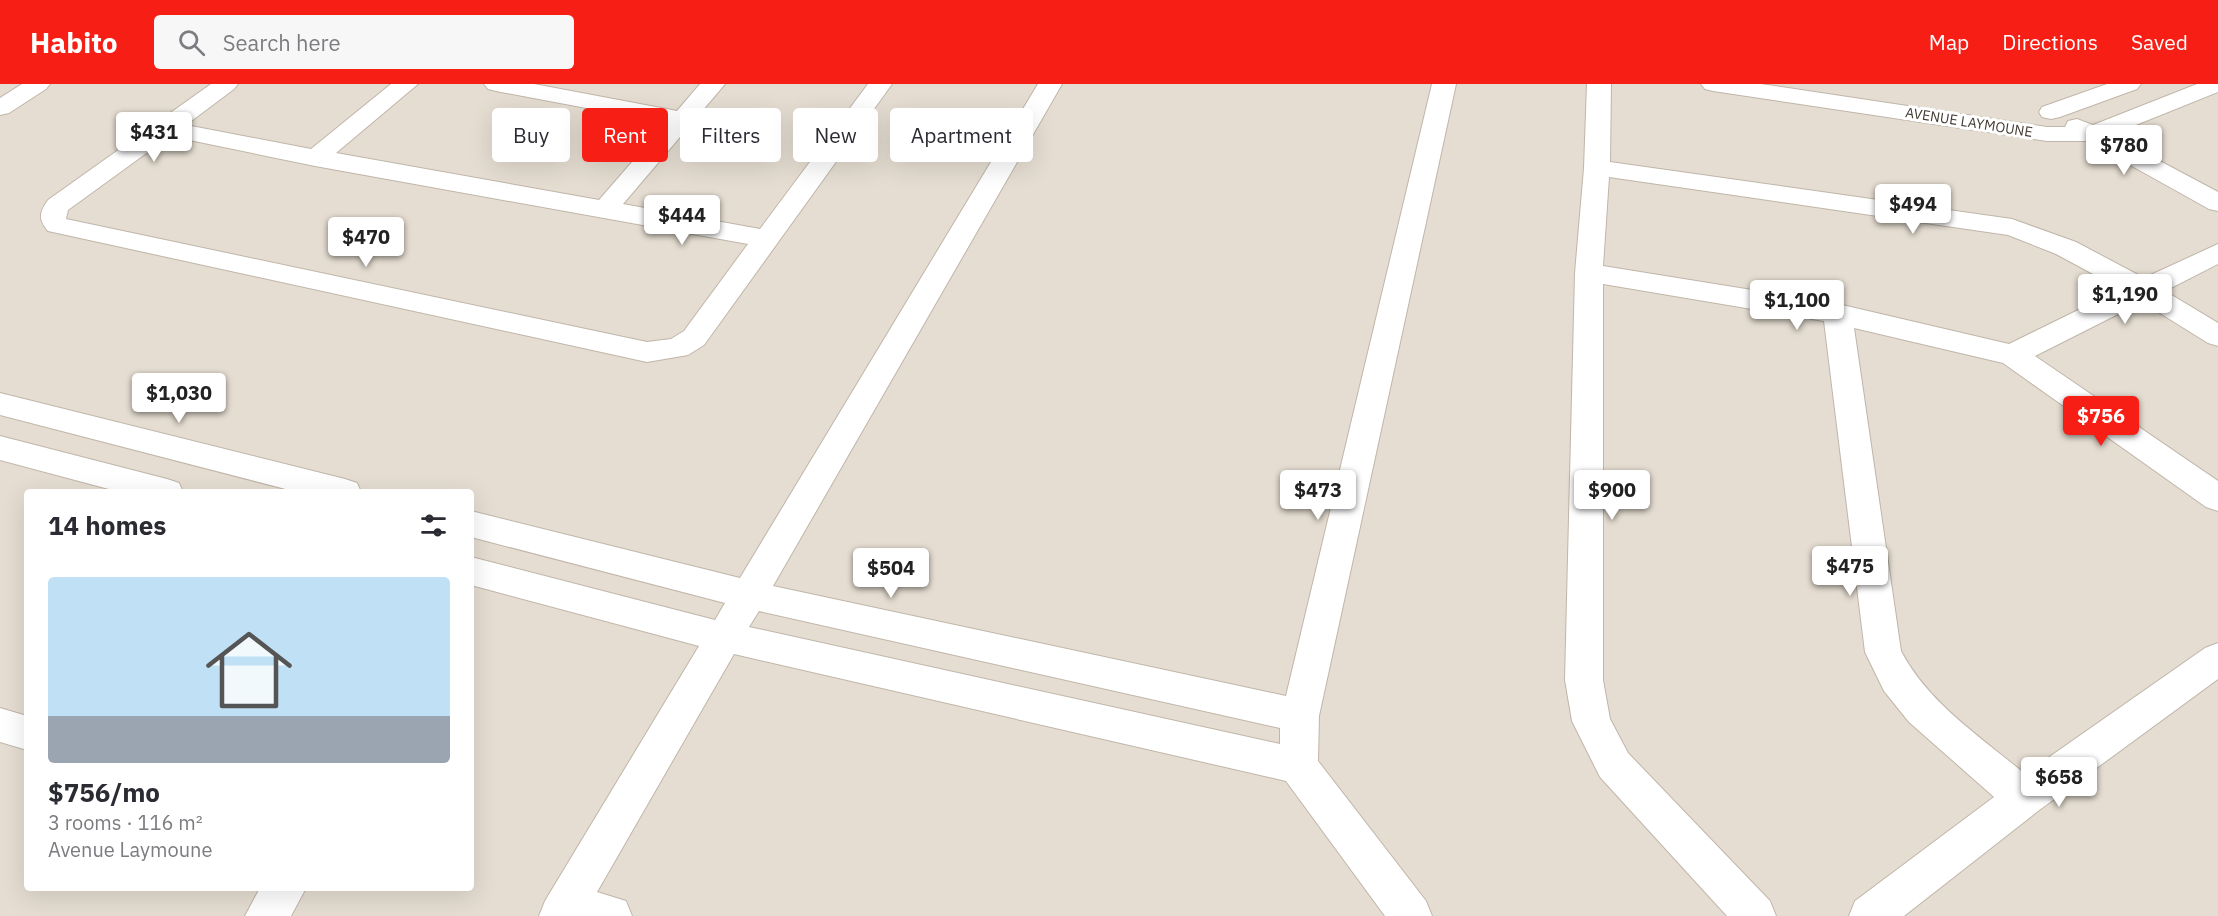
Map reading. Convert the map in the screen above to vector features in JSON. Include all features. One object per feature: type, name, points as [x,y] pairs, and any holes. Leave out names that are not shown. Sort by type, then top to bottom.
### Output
[{"type":"street","points":[[0,108],[38,84]]},
{"type":"street","points":[[226,84],[57,206],[52,215],[57,225],[647,352],[678,348],[694,338],[880,84]]},
{"type":"street","points":[[315,158],[406,84]]},
{"type":"street","points":[[496,84],[680,118]]},
{"type":"street","points":[[690,108],[713,84]]},
{"type":"street","points":[[611,916],[564,910],[1050,84]]},
{"type":"street","points":[[1411,916],[1298,766],[1300,716],[1444,84]]},
{"type":"street","points":[[1599,84],[1597,168],[1589,273],[1584,680],[1591,721],[1614,765],[1755,916]]},
{"type":"street","name":"AVENUE LAYMOUNE","points":[[1713,84],[2047,134],[2091,134],[2214,86]]},
{"type":"street","name":"AVENUE LAYMOUNE","points":[[2091,134],[2039,110],[2128,84]]},
{"type":"street","points":[[606,208],[680,119]]},
{"type":"street","points":[[165,128],[315,158],[606,208],[767,239]]},
{"type":"street","points":[[2091,134],[2218,203]]},
{"type":"street","points":[[1597,168],[2012,227],[2054,241],[2218,336]]},
{"type":"street","points":[[2012,355],[2218,253]]},
{"type":"street","points":[[1589,273],[1838,314],[2012,355],[2218,498]]},
{"type":"street","points":[[1838,314],[1884,651],[1897,680],[1922,710],[2024,798]]},
{"type":"street","points":[[0,404],[333,489]]},
{"type":"street","points":[[0,448],[156,489]]},
{"type":"street","points":[[474,525],[749,595],[1300,716]]},
{"type":"street","points":[[474,572],[724,637],[1298,766]]},
{"type":"street","points":[[1870,916],[2024,798],[2218,659]]},
{"type":"street","points":[[0,725],[24,732]]},
{"type":"street","points":[[266,916],[283,891]]},
{"type":"shaded area","points":[[0,84],[2218,84],[2218,916],[0,916]]}]
